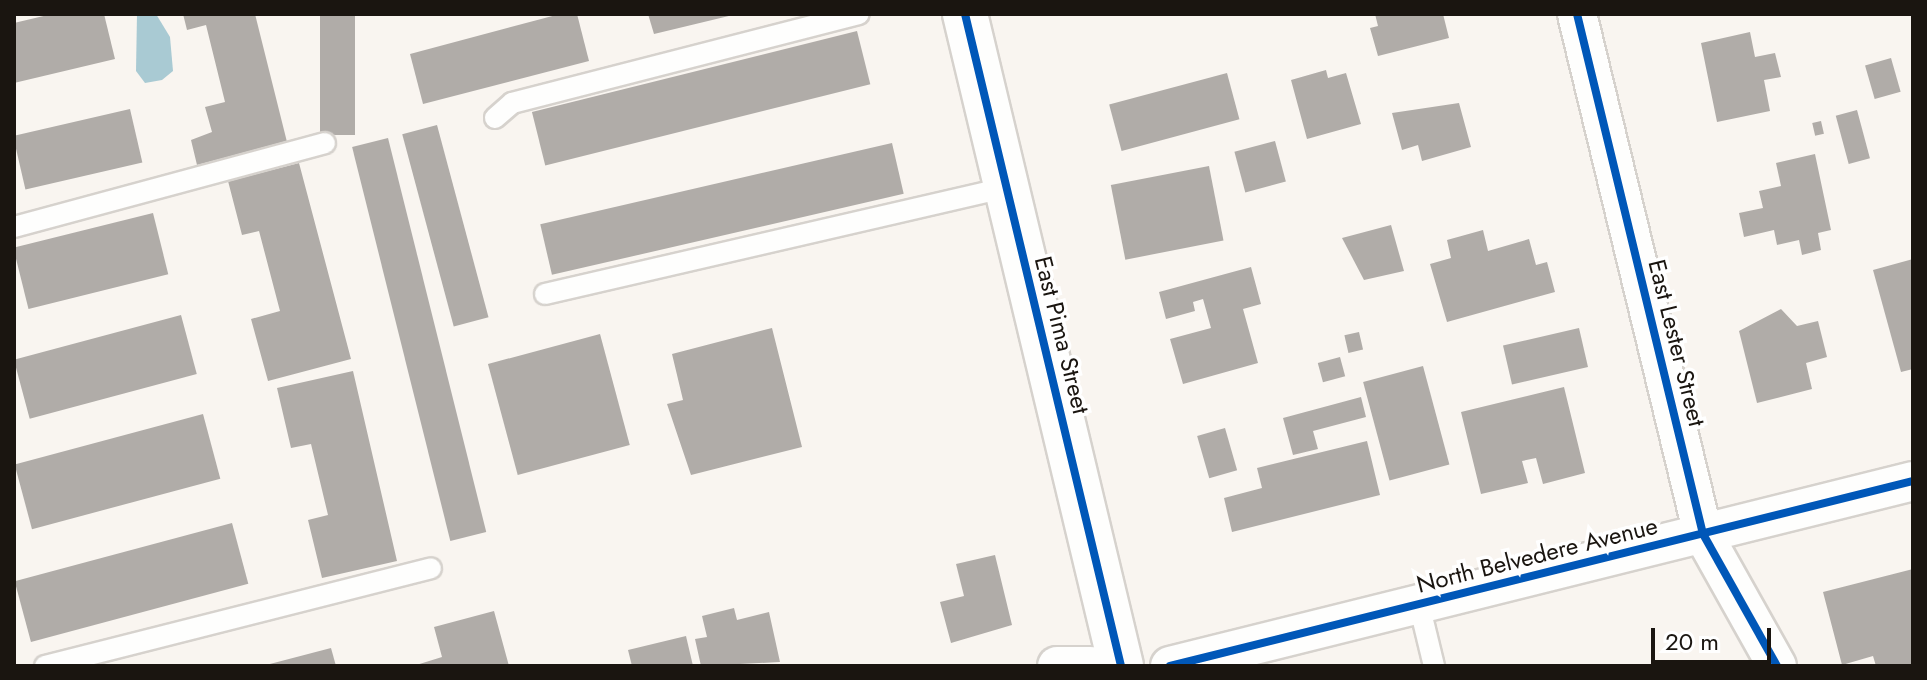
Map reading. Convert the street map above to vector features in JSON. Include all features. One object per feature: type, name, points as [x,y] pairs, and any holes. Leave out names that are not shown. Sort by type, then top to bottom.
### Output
[{"type":"street","name":"East Pima Street","points":[[965,14],[1121,666]]},
{"type":"street","name":"East Lester Street","points":[[1577,14],[1703,534],[1777,666]]},
{"type":"street","name":"North Belvedere Avenue","points":[[1170,666],[1913,481]]},
{"type":"street","points":[[1057,666],[1090,666]]},
{"type":"lane","points":[[495,118],[512,103],[859,14]]},
{"type":"lane","points":[[14,227],[325,143]]},
{"type":"lane","points":[[545,294],[1007,187]]},
{"type":"lane","points":[[45,666],[431,568]]},
{"type":"lane","points":[[1419,604],[1434,666]]},
{"type":"water","points":[[137,14],[156,14],[170,37],[173,71],[162,80],[145,83],[136,71]]},
{"type":"building","points":[[52,14],[104,14],[115,59],[14,83],[14,23]]},
{"type":"building","points":[[183,14],[255,14],[287,142],[197,165],[191,140],[212,132],[205,107],[225,102],[206,25],[187,30]]},
{"type":"building","points":[[320,14],[355,14],[355,135],[320,135]]},
{"type":"building","points":[[560,14],[577,14],[589,61],[423,104],[410,54]]},
{"type":"building","points":[[648,14],[733,14],[733,15],[654,34]]},
{"type":"building","points":[[1375,14],[1443,14],[1449,38],[1378,56],[1370,28],[1378,26]]},
{"type":"building","points":[[857,31],[870,84],[545,165],[532,112]]},
{"type":"building","points":[[1750,32],[1755,57],[1775,53],[1781,77],[1764,80],[1770,111],[1717,122],[1701,43]]},
{"type":"building","points":[[1891,58],[1901,92],[1875,99],[1865,65]]},
{"type":"building","points":[[1326,70],[1328,78],[1346,73],[1361,124],[1307,139],[1291,80]]},
{"type":"building","points":[[1227,73],[1239,119],[1122,151],[1109,105]]},
{"type":"building","points":[[1459,103],[1471,147],[1422,161],[1418,145],[1402,150],[1392,113]]},
{"type":"building","points":[[130,109],[142,163],[25,190],[14,136]]},
{"type":"building","points":[[1857,110],[1870,158],[1849,164],[1836,116]]},
{"type":"building","points":[[1821,121],[1824,134],[1815,136],[1812,123]]},
{"type":"building","points":[[437,125],[489,317],[454,327],[402,134]]},
{"type":"building","points":[[388,138],[486,532],[450,541],[352,147]]},
{"type":"building","points":[[1275,141],[1286,182],[1245,192],[1234,152]]},
{"type":"building","points":[[892,143],[904,194],[552,275],[540,224]]},
{"type":"building","points":[[1815,154],[1831,230],[1818,233],[1821,250],[1802,255],[1799,240],[1777,245],[1774,230],[1744,237],[1739,213],[1763,208],[1759,191],[1781,186],[1776,163]]},
{"type":"building","points":[[299,163],[351,359],[268,381],[251,319],[280,311],[259,231],[242,235],[228,181]]},
{"type":"building","points":[[1209,166],[1224,241],[1125,260],[1111,185]]},
{"type":"building","points":[[153,213],[168,274],[29,309],[14,248]]},
{"type":"building","points":[[1391,225],[1404,271],[1364,280],[1342,238]]},
{"type":"building","points":[[1483,230],[1488,251],[1529,239],[1536,265],[1547,262],[1555,292],[1447,322],[1430,264],[1451,258],[1447,240]]},
{"type":"building","points":[[1913,259],[1913,369],[1901,372],[1873,270]]},
{"type":"building","points":[[1251,267],[1261,304],[1243,309],[1258,363],[1183,384],[1170,339],[1211,328],[1203,299],[1193,302],[1195,311],[1166,319],[1159,292]]},
{"type":"building","points":[[1781,309],[1797,326],[1818,321],[1827,357],[1806,363],[1812,389],[1757,403],[1739,331]]},
{"type":"building","points":[[181,315],[197,374],[30,419],[14,360]]},
{"type":"building","points":[[772,328],[802,447],[691,475],[667,404],[683,400],[672,354]]},
{"type":"building","points":[[1579,328],[1588,367],[1512,385],[1503,346]]},
{"type":"building","points":[[1359,332],[1363,350],[1348,353],[1344,335]]},
{"type":"building","points":[[600,334],[630,445],[518,475],[488,364]]},
{"type":"building","points":[[1340,357],[1345,376],[1323,382],[1318,363]]},
{"type":"building","points":[[1423,366],[1449,465],[1390,481],[1363,382]]},
{"type":"building","points":[[353,371],[397,561],[322,578],[308,520],[328,515],[311,444],[291,448],[277,388]]},
{"type":"building","points":[[1564,387],[1585,473],[1543,484],[1536,458],[1522,461],[1528,483],[1481,494],[1461,412]]},
{"type":"building","points":[[1361,397],[1366,417],[1313,431],[1318,449],[1293,455],[1283,418]]},
{"type":"building","points":[[203,414],[220,479],[32,529],[15,464]]},
{"type":"building","points":[[1225,428],[1237,470],[1209,478],[1197,436]]},
{"type":"building","points":[[1367,441],[1380,495],[1232,532],[1224,498],[1262,488],[1257,468]]},
{"type":"building","points":[[232,523],[248,584],[31,642],[15,581]]},
{"type":"building","points":[[995,555],[1012,625],[951,643],[940,602],[964,596],[956,564]]},
{"type":"building","points":[[1913,569],[1913,666],[1876,666],[1873,656],[1842,665],[1823,592]]},
{"type":"building","points":[[734,608],[737,620],[769,612],[780,662],[701,666],[695,639],[707,637],[702,616]]},
{"type":"building","points":[[494,611],[509,666],[413,666],[442,657],[434,627]]},
{"type":"building","points":[[686,636],[693,666],[632,666],[628,650]]},
{"type":"building","points":[[331,648],[336,666],[266,666],[266,665]]},
{"type":"cycle path","points":[[965,14],[1121,666]]},
{"type":"cycle path","points":[[1577,14],[1703,534],[1777,666]]},
{"type":"cycle path","points":[[1170,666],[1913,481]]}]
